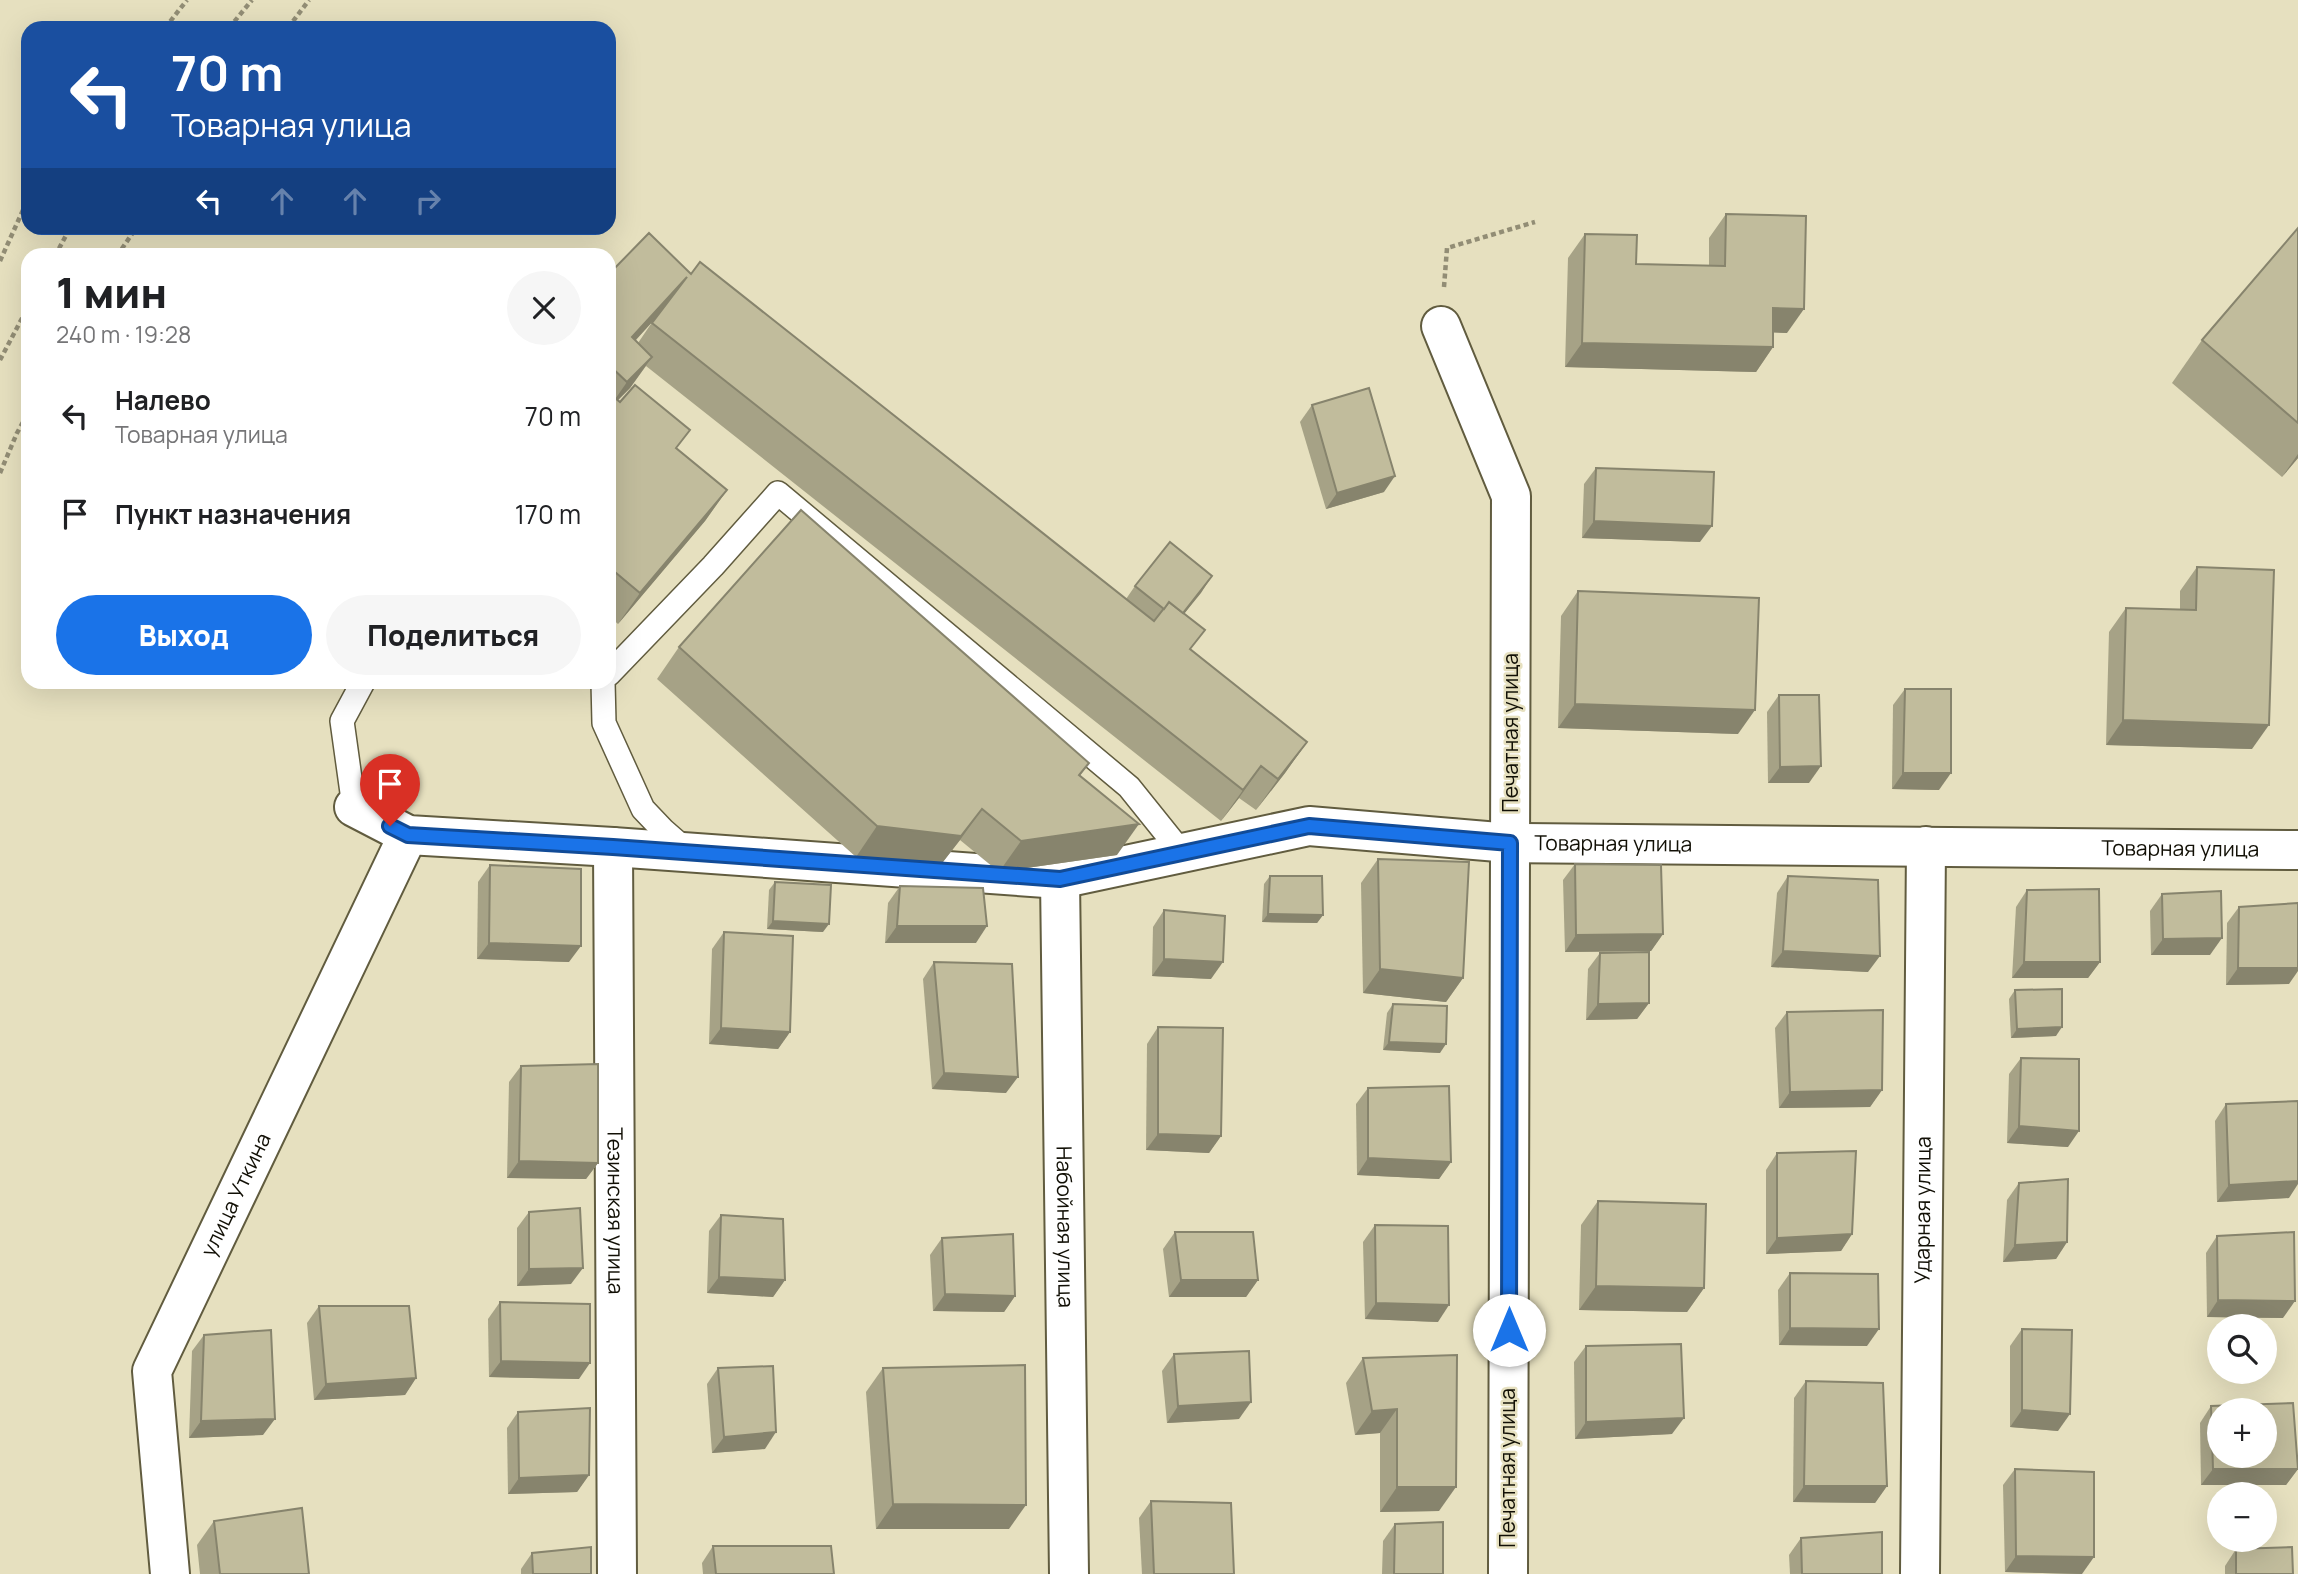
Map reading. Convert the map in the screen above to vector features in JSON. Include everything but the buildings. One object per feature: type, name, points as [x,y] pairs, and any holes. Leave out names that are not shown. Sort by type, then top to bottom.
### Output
[{"type":"street","name":"Печатная улица","points":[[1441,326],[1511,496],[1508,1574]]},
{"type":"street","name":"Товарная улица","points":[[354,807],[408,835],[1060,879],[1309,826],[1510,843],[2298,850]]},
{"type":"street","name":"улица Уткина","points":[[170,1574],[152,1371],[408,835]]},
{"type":"street","name":"Ударная улица","points":[[1920,1574],[1926,846]]},
{"type":"street","name":"Тезинская улица","points":[[613,847],[617,1574]]},
{"type":"street","name":"Набойная улица","points":[[1060,879],[1069,1574]]},
{"type":"lane","points":[[616,667],[713,566],[778,493],[1129,786],[1182,853]]},
{"type":"lane","points":[[354,807],[342,721],[359,689]]},
{"type":"lane","points":[[603,689],[604,723],[643,809],[689,852]]},
{"type":"path","points":[[170,21],[187,0]]},
{"type":"path","points":[[235,21],[252,0]]},
{"type":"path","points":[[293,21],[309,0]]},
{"type":"path","points":[[0,261],[21,214]]},
{"type":"path","points":[[1441,326],[1447,248],[1535,222]]},
{"type":"path","points":[[0,360],[21,320]]},
{"type":"path","points":[[0,473],[21,426]]},
{"type":"route","points":[[390,826],[408,835],[1060,879],[1309,826],[1510,843],[1509,1330]]}]
